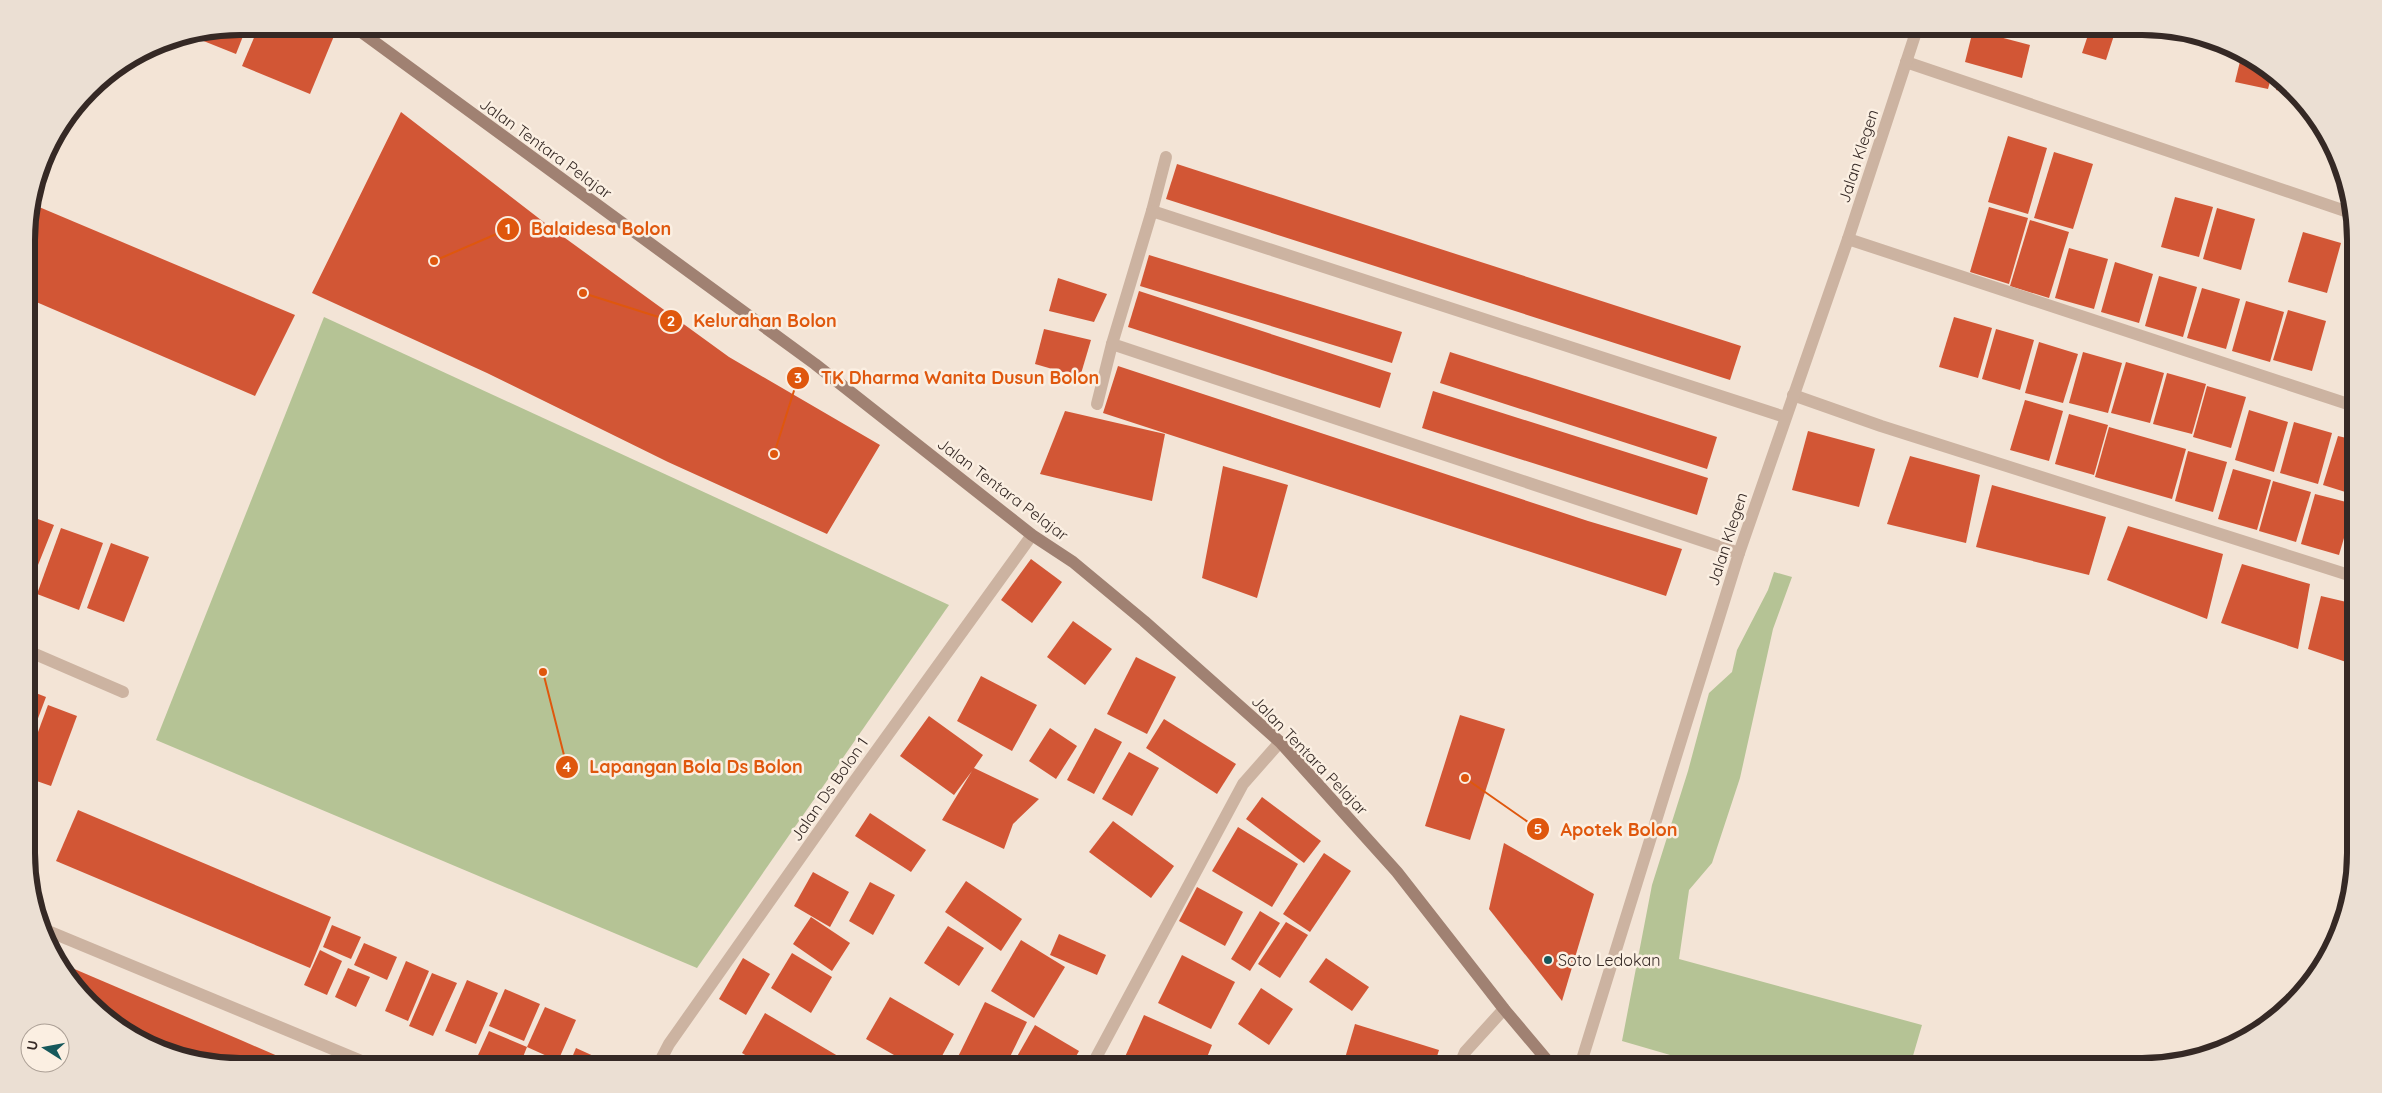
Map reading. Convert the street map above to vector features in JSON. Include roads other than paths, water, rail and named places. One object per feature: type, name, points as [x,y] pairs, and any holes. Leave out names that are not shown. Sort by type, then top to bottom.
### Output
[{"type":"main road","name":"Jalan Tentara Pelajar","points":[[364,35],[815,364],[1032,534],[1073,562],[1144,621],[1280,742],[1397,872],[1504,1009],[1545,1058]]},
{"type":"street","name":"Jalan Klegen","points":[[1582,1058],[1739,553],[1848,238],[1915,35]]},
{"type":"street","points":[[1906,62],[2345,211]]},
{"type":"street","points":[[1098,404],[1112,344],[1152,211],[1166,157]]},
{"type":"street","points":[[1152,211],[1785,417]]},
{"type":"street","points":[[1848,238],[2347,404]]},
{"type":"street","points":[[1112,344],[1739,553]]},
{"type":"street","points":[[1793,394],[1881,426],[2347,572]]},
{"type":"street","name":"Jalan Ds Bolon 1","points":[[662,1058],[669,1044],[848,790],[1032,534]]},
{"type":"street","points":[[35,654],[123,692]]},
{"type":"street","points":[[1095,1058],[1243,784],[1280,742]]},
{"type":"street","points":[[51,931],[354,1058]]},
{"type":"street","points":[[1462,1058],[1465,1052],[1504,1009]]},
{"type":"place","name":"Balaidesa Bolon","points":[[434,261]]},
{"type":"place","name":"Kelurahan Bolon","points":[[583,293]]},
{"type":"place","name":"TK Dharma Wanita Dusun Bolon","points":[[774,454]]},
{"type":"place","name":"Lapangan Bola Ds Bolon","points":[[543,672]]},
{"type":"place","name":"Apotek Bolon","points":[[1465,778]]},
{"type":"place","name":"Soto Ledokan","points":[[1548,960]]}]
